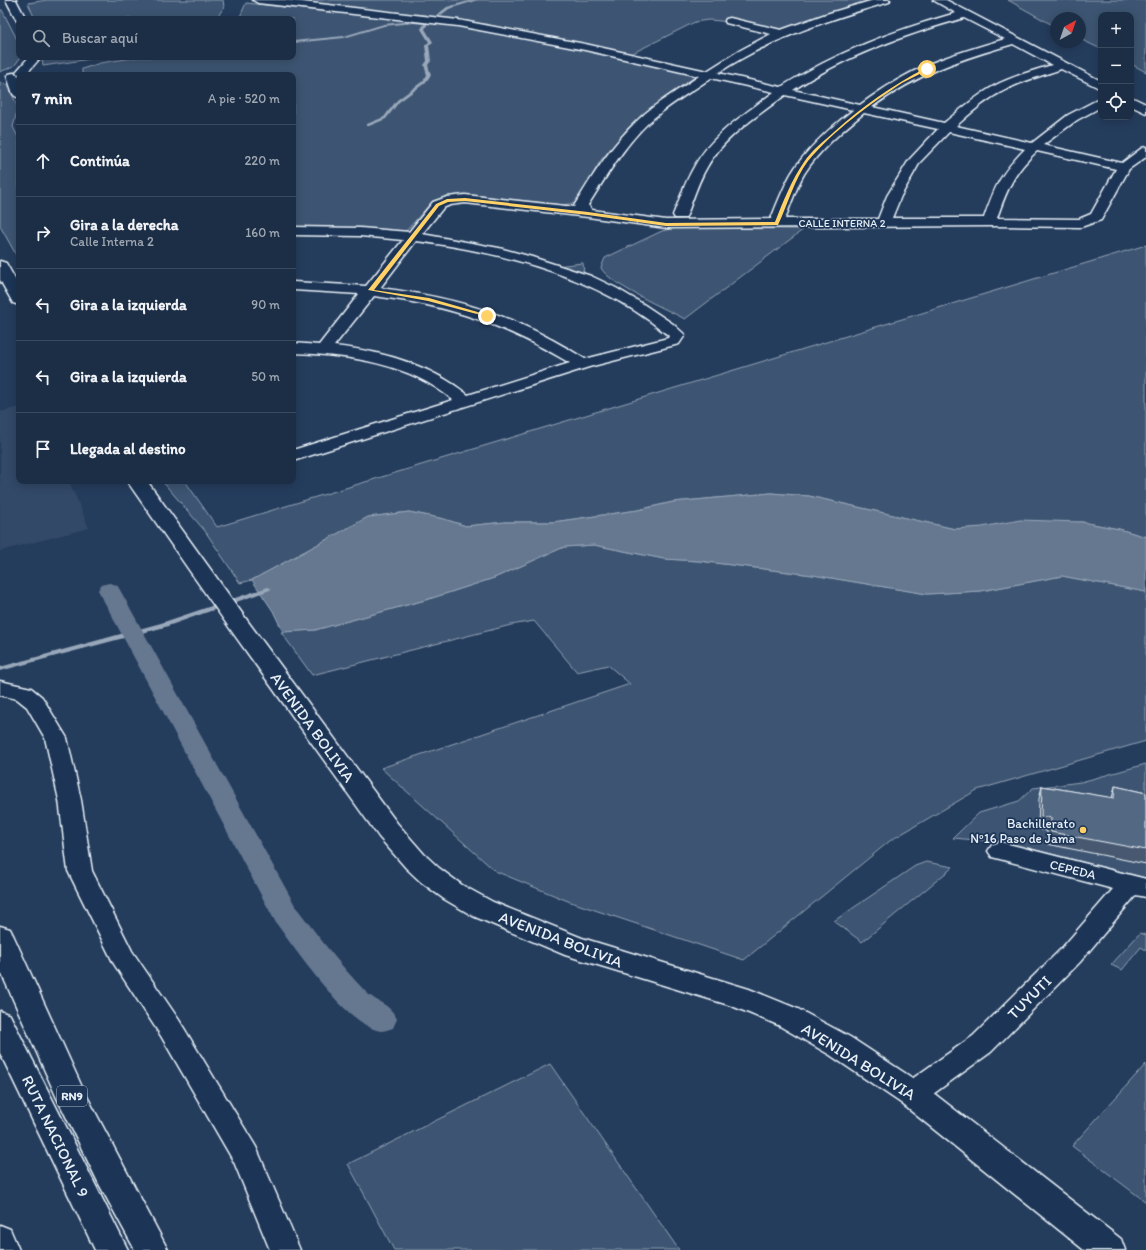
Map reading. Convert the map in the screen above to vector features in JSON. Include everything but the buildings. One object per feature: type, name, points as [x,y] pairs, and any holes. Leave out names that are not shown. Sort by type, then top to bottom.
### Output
[{"type":"main road","points":[[0,266],[16,295]]},
{"type":"main road","name":"AVENIDA BOLIVIA","points":[[139,484],[212,588],[388,830],[415,861],[452,892],[483,909],[575,947],[739,997],[788,1017],[840,1046],[912,1094],[1109,1250]]},
{"type":"main road","name":"RN9","points":[[0,937],[33,1017],[108,1169],[152,1250]]},
{"type":"main road","name":"RUTA NACIONAL 9","points":[[0,1023],[112,1250]]},
{"type":"street","points":[[14,0],[20,16]]},
{"type":"street","points":[[258,0],[458,23],[577,46],[1124,167],[1146,151]]},
{"type":"street","points":[[588,213],[581,206],[603,170],[629,135],[668,101],[741,53],[782,34],[885,0]]},
{"type":"street","points":[[938,0],[1098,84]]},
{"type":"street","points":[[680,216],[700,167],[715,146],[735,128],[783,92],[814,71],[850,53],[916,28],[965,14]]},
{"type":"street","points":[[730,20],[782,34]]},
{"type":"street","points":[[776,224],[792,186],[806,161],[862,109],[902,82],[927,69],[955,58],[1014,40]]},
{"type":"street","points":[[19,72],[32,60]]},
{"type":"street","points":[[884,223],[894,196],[915,160],[946,128],[981,99],[999,88],[1017,80],[1062,65]]},
{"type":"street","points":[[989,222],[999,192],[1018,164],[1035,147],[1063,124],[1086,108],[1098,103]]},
{"type":"street","points":[[1134,103],[1146,109]]},
{"type":"street","name":"CALLE INTERNA 2","points":[[411,237],[438,205],[447,201],[465,200],[588,213],[666,224],[989,222],[1081,223],[1096,217],[1124,167]]},
{"type":"street","points":[[296,231],[341,231],[411,237],[473,246],[513,256],[535,262],[601,286],[656,319],[678,335],[674,341],[583,364],[296,455]]},
{"type":"street","points":[[324,350],[370,290],[378,282],[411,237]]},
{"type":"street","points":[[296,286],[370,290],[429,300],[487,316],[531,335],[583,364]]},
{"type":"street","points":[[296,348],[324,350],[359,355],[400,366],[441,383],[455,391],[466,402]]},
{"type":"street","points":[[0,688],[24,693],[35,702],[56,738],[70,800],[80,871],[123,957],[170,1028],[246,1156],[285,1250]]},
{"type":"street","name":"CEPEDA","points":[[1000,851],[1138,886]]},
{"type":"street","name":"TUYUTI","points":[[912,1094],[982,1044],[1138,886]]},
{"type":"street","points":[[0,1239],[4,1250]]},
{"type":"shaded area","points":[[47,0],[223,0],[224,7],[218,16],[34,16],[28,3]]},
{"type":"shaded area","points":[[279,0],[876,0],[771,35],[721,21],[708,20],[695,22],[627,56],[451,19]]},
{"type":"shaded area","points":[[1008,0],[1146,0],[1146,72],[1134,66],[1134,12],[1098,12],[1098,48],[1086,42],[1086,12],[1050,12],[1050,24]]},
{"type":"shaded area","points":[[246,3],[458,25],[577,48],[696,76],[665,98],[628,128],[601,160],[576,203],[562,205],[471,195],[431,203],[406,231],[318,228],[296,229],[296,72],[82,72],[82,69],[100,63],[120,60],[296,60],[296,16],[240,16]]},
{"type":"shaded area","points":[[0,10],[2,10],[16,37],[16,60],[19,60],[14,66],[0,72]]},
{"type":"shaded area","points":[[42,60],[84,60],[43,66]]},
{"type":"shaded area","points":[[0,82],[8,86],[16,103],[16,115],[13,127],[16,133],[16,255],[0,226]]},
{"type":"shaded area","points":[[675,228],[804,229],[685,319],[626,289],[606,274],[601,268],[605,258],[662,231]]},
{"type":"shaded area","points":[[1146,245],[1146,537],[1119,529],[1082,522],[955,529],[809,496],[771,493],[673,502],[638,510],[553,522],[505,522],[466,526],[444,519],[409,512],[369,517],[252,580],[240,583],[205,531],[165,484],[187,484],[217,527]]},
{"type":"shaded area","points":[[583,263],[584,275],[556,266]]},
{"type":"shaded area","points":[[16,408],[16,484],[70,484],[89,528],[0,551],[0,412]]},
{"type":"shaded area","points":[[771,493],[809,496],[955,529],[982,527],[1020,520],[1082,522],[1119,529],[1146,537],[1146,592],[1062,576],[981,591],[927,594],[813,575],[699,561],[664,559],[594,545],[564,547],[494,578],[429,599],[315,630],[283,632],[273,611],[252,580],[368,517],[409,512],[444,519],[466,526],[505,522],[553,522],[638,510],[673,502]]},
{"type":"shaded area","points":[[594,545],[664,559],[699,561],[813,575],[927,594],[981,591],[1062,576],[1146,592],[1146,741],[977,790],[891,840],[744,960],[568,901],[495,871],[381,768],[630,684],[608,665],[577,672],[534,621],[511,625],[312,675],[281,632],[315,630],[429,599],[494,578],[564,547]]},
{"type":"shaded area","points":[[1146,764],[1146,878],[1009,843],[953,838],[979,813],[1019,801],[1033,788],[1081,782]]},
{"type":"shaded area","points":[[926,862],[953,867],[862,942],[834,921],[915,866]]},
{"type":"shaded area","points":[[1140,933],[1146,935],[1146,950],[1141,947],[1122,970],[1111,965]]},
{"type":"shaded area","points":[[550,1064],[679,1250],[394,1250],[348,1164]]},
{"type":"shaded area","points":[[1146,1064],[1146,1202],[1072,1146]]},
{"type":"waterway","points":[[436,17],[448,8],[476,0]]},
{"type":"waterway","points":[[296,42],[344,37],[384,25],[413,22],[426,23],[423,29],[431,42],[427,45],[429,61],[426,65],[429,75],[424,82],[398,101],[385,118],[369,125]]},
{"type":"waterway","points":[[0,669],[163,625],[268,589]]},
{"type":"waterway","points":[[109,590],[205,768]]},
{"type":"waterway","points":[[206,768],[286,915],[316,956],[356,1002],[382,1019]]},
{"type":"place","name":"Bachillerato Nº16 Paso de Jama","points":[[1083,830]]},
{"type":"route","points":[[487,316],[456,306],[429,300],[370,290],[378,282],[411,237],[438,205],[447,201],[465,200],[588,213],[666,224],[776,224],[792,186],[806,161],[862,109],[902,82],[927,69]]}]
